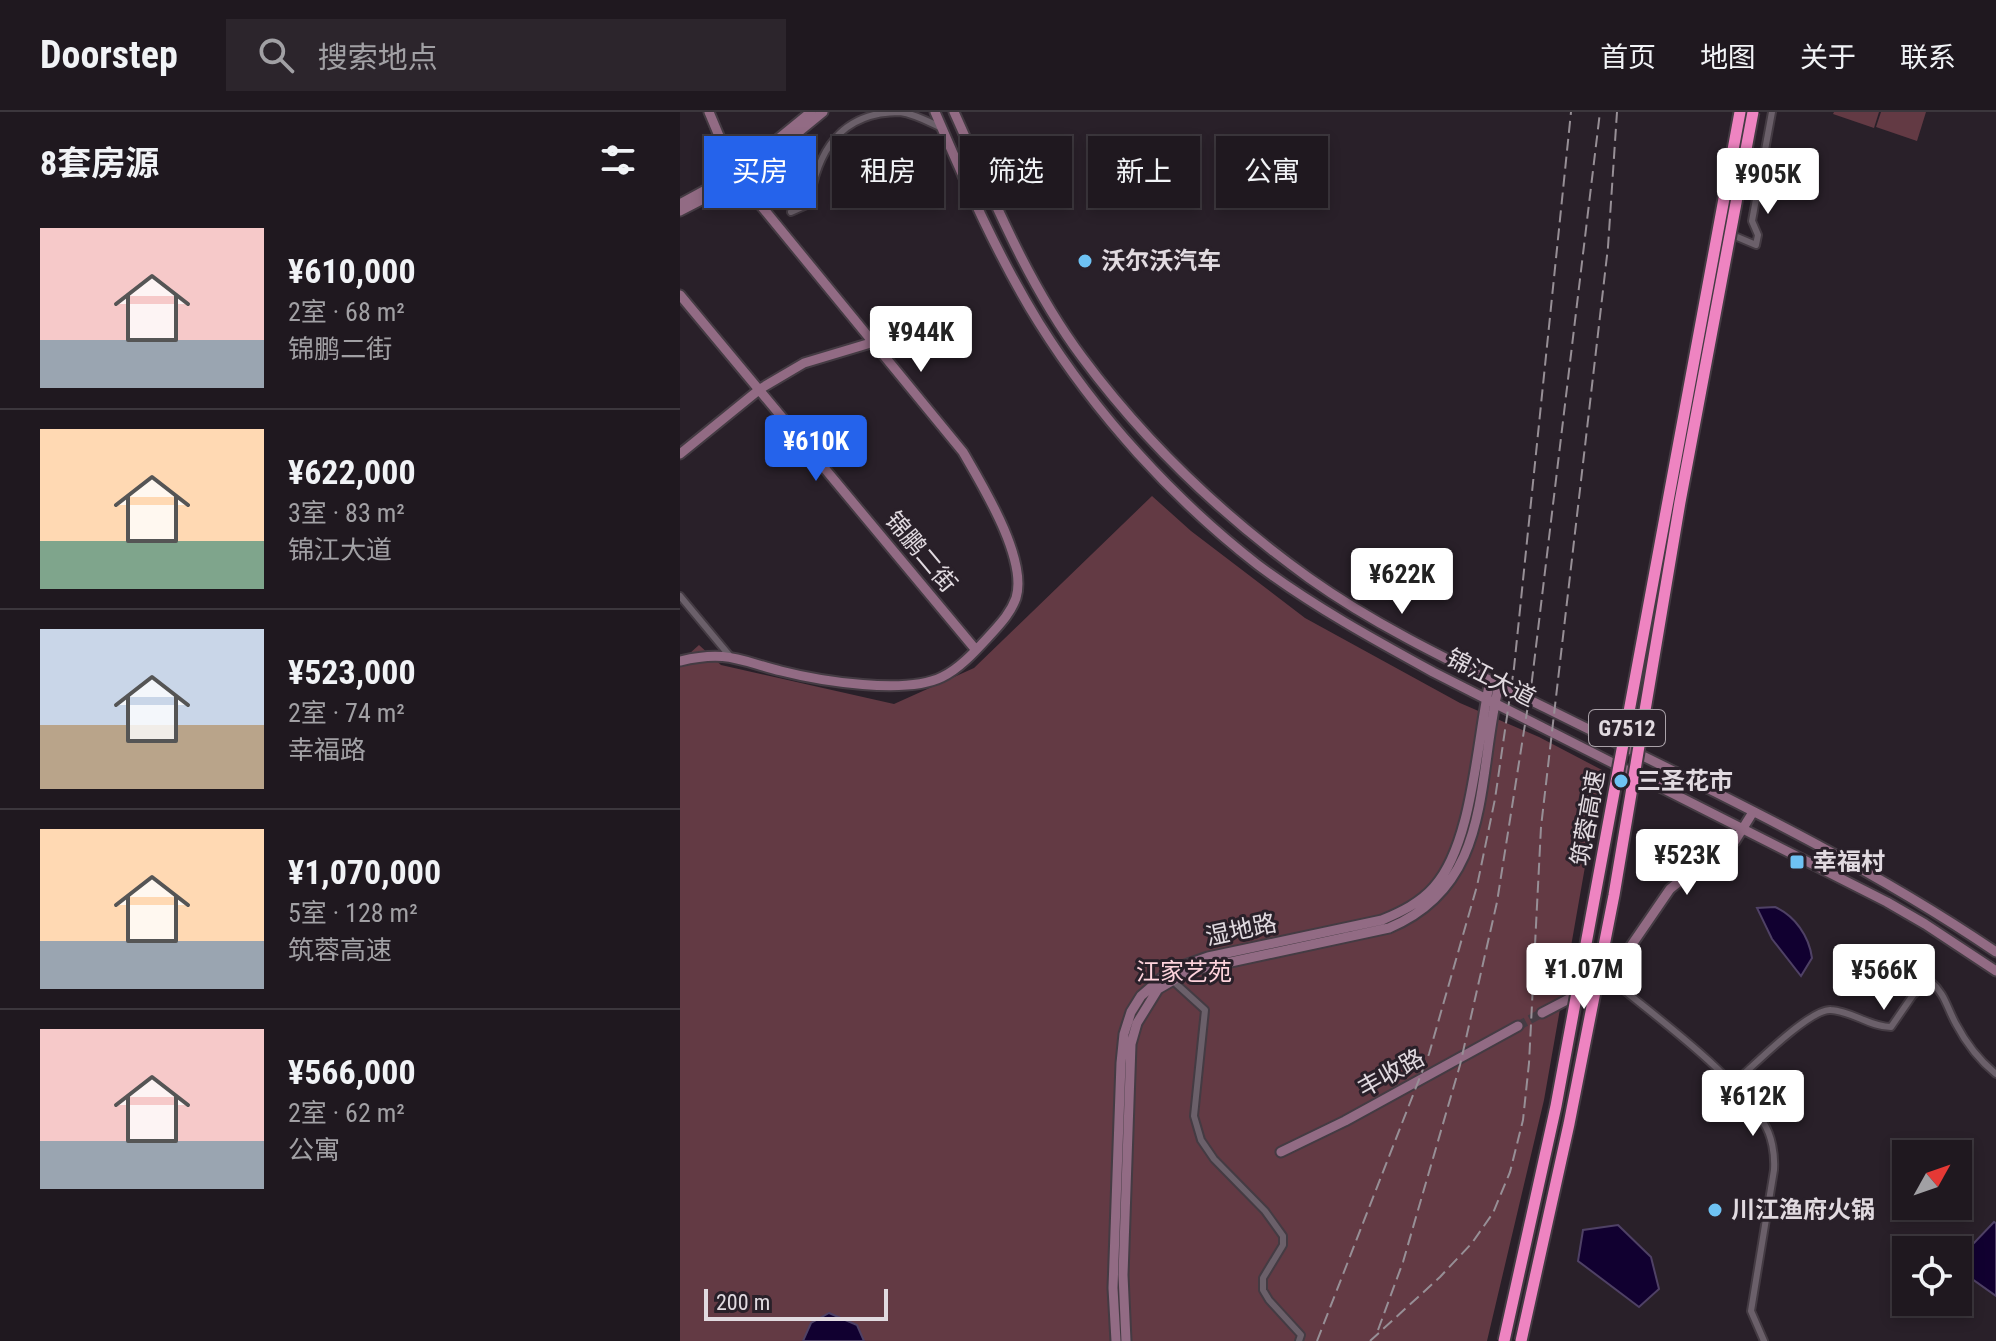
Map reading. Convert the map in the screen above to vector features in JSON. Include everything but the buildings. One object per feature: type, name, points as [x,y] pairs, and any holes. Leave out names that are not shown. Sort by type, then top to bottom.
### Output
[{"type":"highway","name":"筑蓉高速","points":[[1504,1341],[1568,1046],[1740,112]]},
{"type":"highway","name":"筑蓉高速","points":[[1521,1341],[1572,1109],[1614,895],[1680,502],[1753,112]]},
{"type":"street","points":[[709,112],[719,136]]},
{"type":"street","points":[[784,136],[811,112]]},
{"type":"street","points":[[791,136],[823,112]]},
{"type":"street","points":[[791,212],[809,204],[820,158],[831,141],[853,121],[874,114],[901,112],[942,128]]},
{"type":"street","name":"锦江大道","points":[[935,112],[983,219],[1040,325],[1078,378],[1175,492],[1220,534],[1313,603],[1385,646],[1899,909],[1996,971]]},
{"type":"street","name":"锦江大道","points":[[954,112],[1008,231],[1054,314],[1100,381],[1189,480],[1222,511],[1311,580],[1365,615],[1753,812],[1911,897],[1996,952]]},
{"type":"street","points":[[1715,228],[1756,245],[1758,235],[1752,221],[1772,112]]},
{"type":"street","points":[[680,204],[704,193]]},
{"type":"street","points":[[680,211],[704,197]]},
{"type":"street","points":[[680,661],[729,655],[783,671],[833,681],[906,686],[942,677],[976,650],[1006,618],[1017,595],[1016,566],[1005,532],[986,490],[963,452],[763,208]]},
{"type":"street","name":"锦鹏二街","points":[[680,295],[976,650]]},
{"type":"street","points":[[680,454],[760,389],[804,363],[874,342]]},
{"type":"street","points":[[680,596],[729,655]]},
{"type":"street","name":"湿地路","points":[[1116,1341],[1113,1288],[1115,1209],[1123,1046],[1131,1012],[1141,996],[1171,978],[1395,915],[1425,896],[1445,873],[1461,840],[1495,683]]},
{"type":"street","points":[[1542,1013],[1609,978],[1670,889],[1712,855],[1735,841],[1753,812]]},
{"type":"street","points":[[1171,978],[1205,1010],[1194,1116],[1201,1140],[1214,1159],[1265,1211],[1283,1236],[1283,1245],[1263,1278],[1263,1290],[1301,1335],[1299,1341]]},
{"type":"street","name":"湿地路","points":[[1126,1341],[1123,1275],[1131,1044],[1147,1004],[1171,978]]},
{"type":"street","points":[[1609,978],[1732,1085],[1765,1125],[1775,1155],[1751,1311],[1764,1341]]},
{"type":"street","points":[[1732,1085],[1777,1043],[1816,1013],[1829,1009],[1880,1027],[1891,1027],[1913,995],[1930,981],[1941,990],[1972,1050],[1996,1074]]},
{"type":"street","name":"丰收路","points":[[1281,1152],[1345,1121],[1518,1026]]},
{"type":"green space","points":[[1834,112],[1879,112],[1874,128]]},
{"type":"green space","points":[[1881,112],[1926,112],[1917,141],[1876,127]]},
{"type":"green space","name":"江家艺苑","points":[[1152,496],[1191,531],[1305,618],[1460,703],[1539,737],[1602,770],[1544,1100],[1487,1341],[680,1341],[680,662],[699,645],[721,665],[894,704],[974,668]]},
{"type":"shaded area","points":[[1775,907],[1795,921],[1808,942],[1812,958],[1801,976],[1772,939],[1757,908]]},
{"type":"shaded area","points":[[1996,1223],[1996,1296],[1972,1279],[1972,1245]]},
{"type":"shaded area","points":[[1618,1225],[1651,1257],[1659,1289],[1639,1307],[1578,1261],[1583,1230]]},
{"type":"shaded area","points":[[829,1313],[857,1325],[864,1341],[803,1341],[811,1323]]},
{"type":"tunnel","points":[[1518,1026],[1542,1013]]},
{"type":"railway","points":[[1317,1341],[1429,1054],[1477,886],[1495,799],[1514,668],[1571,112]]},
{"type":"railway","points":[[1378,1330],[1403,1262],[1460,1065],[1497,902],[1532,680],[1600,112]]},
{"type":"railway","points":[[1370,1341],[1440,1277],[1472,1243],[1493,1213],[1510,1172],[1523,1120],[1529,1063],[1541,827],[1608,247],[1617,112]]},
{"type":"place","name":"沃尔沃汽车","points":[[1085,261]]},
{"type":"place","name":"三圣花市","points":[[1621,781]]},
{"type":"place","name":"幸福村","points":[[1797,862]]},
{"type":"place","name":"川江渔府火锅","points":[[1715,1210]]}]
